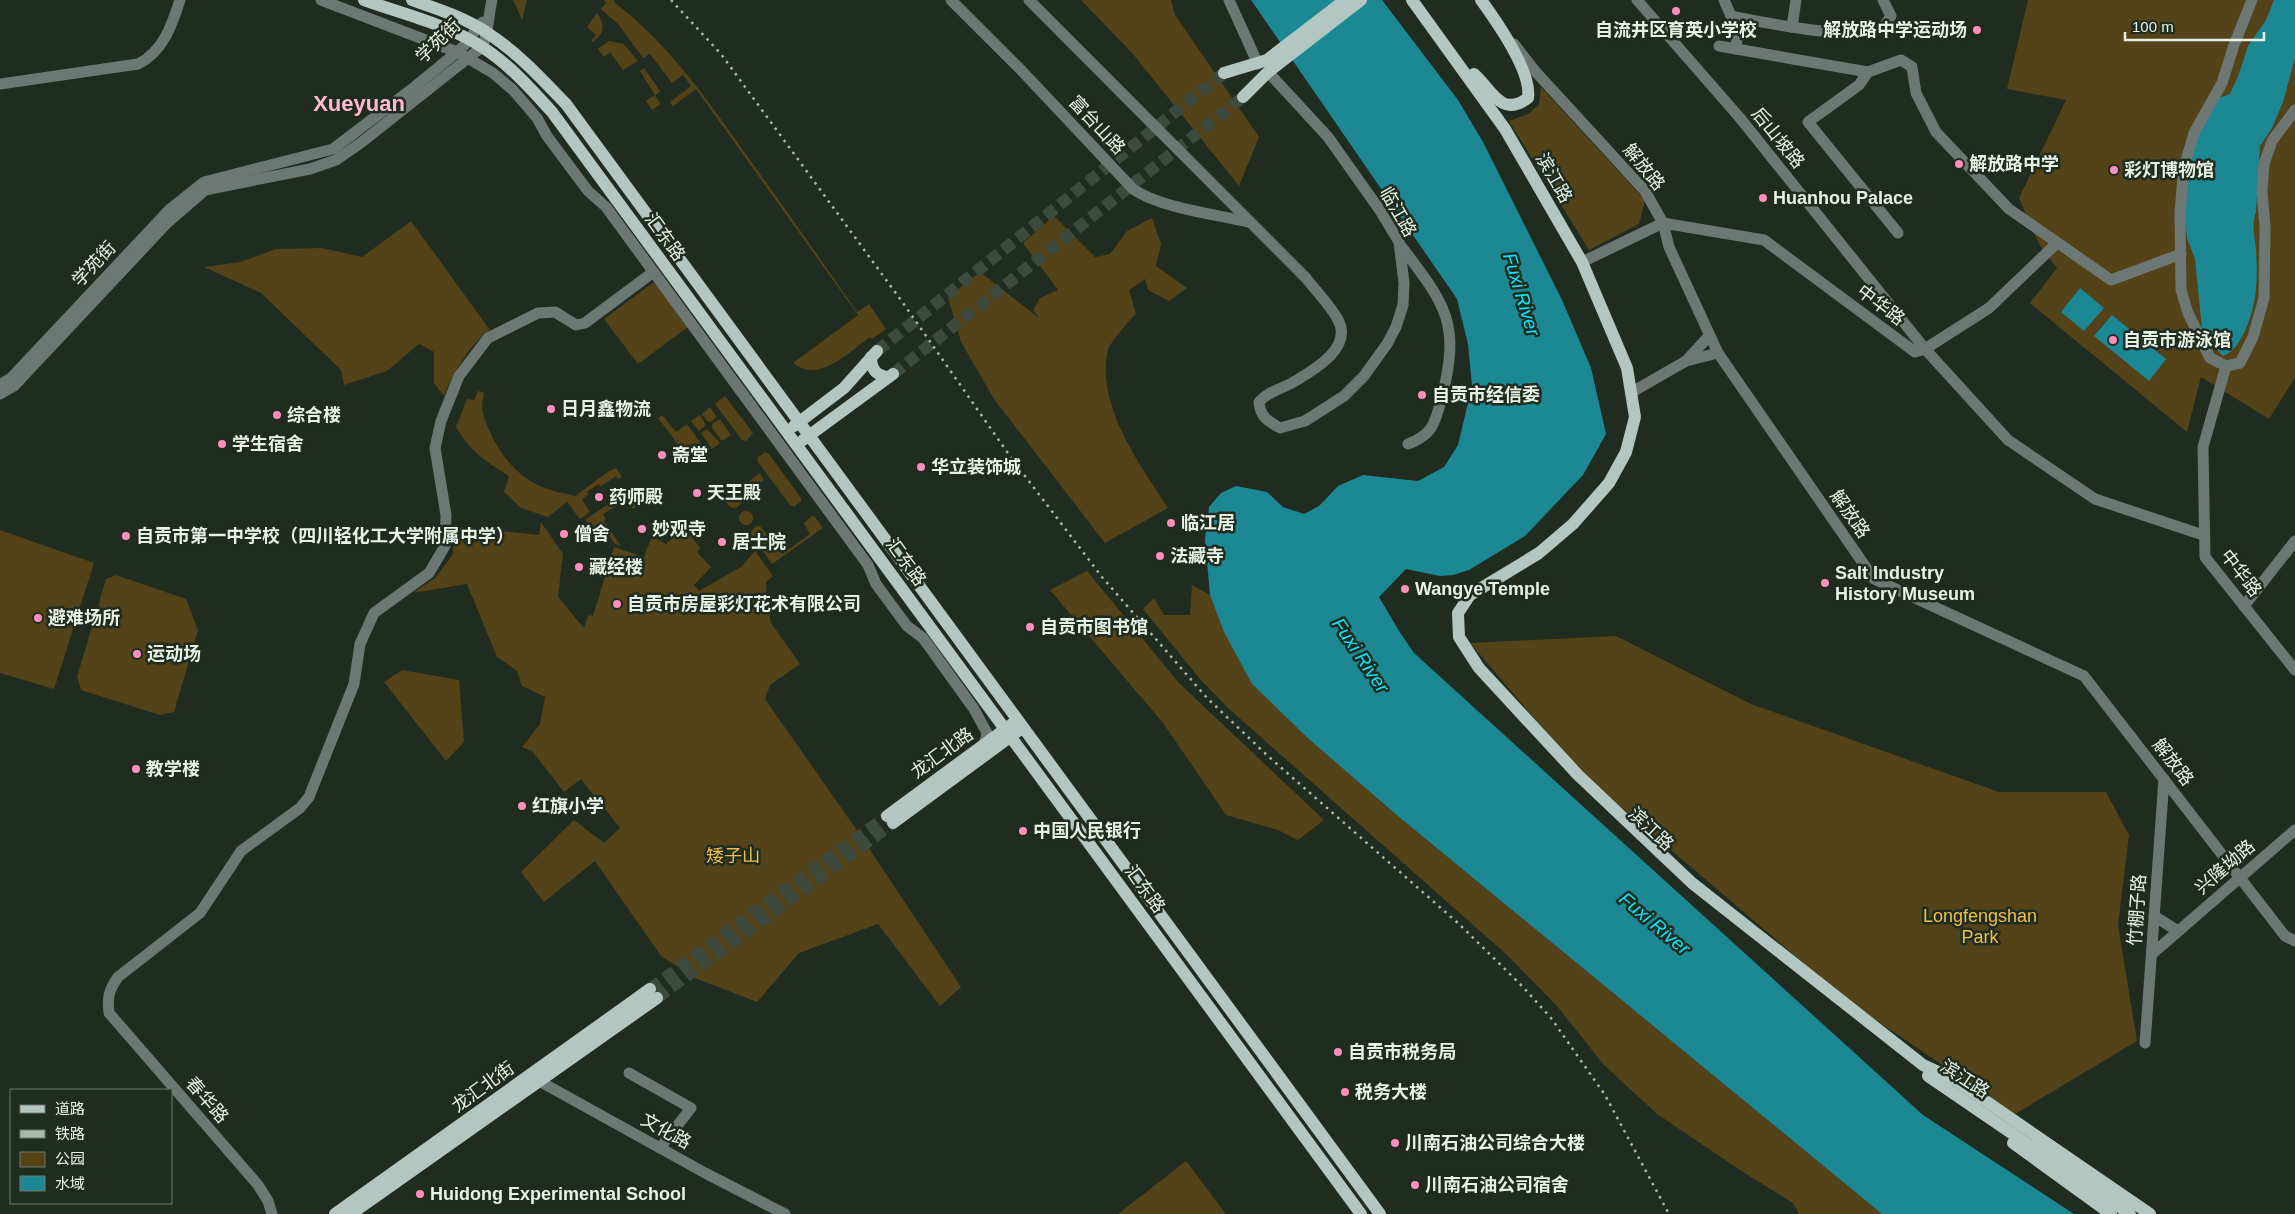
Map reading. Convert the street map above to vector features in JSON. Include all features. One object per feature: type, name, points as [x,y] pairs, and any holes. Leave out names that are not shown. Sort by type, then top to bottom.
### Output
[{"type":"main road","name":"汇东路","points":[[364,0],[437,26],[482,47],[522,80],[552,112],[1362,1214]]},
{"type":"main road","name":"汇东路","points":[[412,0],[446,12],[483,30],[540,76],[566,104],[1380,1214]]},
{"type":"main road","points":[[1243,97],[1267,66],[1345,0]]},
{"type":"main road","points":[[1224,73],[1267,66],[1361,0]]},
{"type":"main road","name":"滨江路","points":[[1412,0],[1505,129],[1582,262],[1626,368],[1632,392],[1635,417],[1626,452],[1609,483],[1573,524],[1539,553],[1470,595],[1458,613],[1459,637],[1479,668],[1578,775],[1692,883],[1924,1065],[1955,1080],[2117,1204]]},
{"type":"main road","name":"解放路","points":[[1481,0],[1495,18]]},
{"type":"main road","points":[[1456,60],[1477,77],[1502,104],[1511,106],[1520,104],[1528,98],[1529,89],[1524,71],[1495,18]]},
{"type":"main road","points":[[787,432],[844,388],[874,354],[871,363],[876,373],[890,375],[797,445]]},
{"type":"main road","name":"滨江路","points":[[1632,392],[1620,449],[1602,480],[1564,522],[1534,548],[1466,590],[1451,611],[1452,639],[1473,672],[1574,780],[1689,889],[1920,1071],[1936,1088],[2117,1204]]},
{"type":"main road","name":"龙汇北路","points":[[1009,732],[984,745],[890,819],[1009,732],[1021,723]]},
{"type":"main road","name":"龙汇北街","points":[[350,1214],[654,993]]},
{"type":"main road","name":"龙汇北街","points":[[336,1214],[536,1077]]},
{"type":"main road","points":[[2117,1204],[2130,1214]]},
{"type":"main road","points":[[2117,1204],[2150,1214]]},
{"type":"street","points":[[0,84],[138,64],[147,60],[161,45],[170,28],[180,0]]},
{"type":"street","points":[[321,0],[457,52],[493,72],[519,97],[588,191],[606,207],[652,273],[868,565],[876,584],[907,626],[922,638],[974,709],[987,733],[984,745]]},
{"type":"street","name":"学苑街","points":[[0,394],[14,386],[167,223],[195,196],[205,190],[310,169],[336,160],[362,142],[482,47],[483,30],[492,0]]},
{"type":"street","name":"富台山路","points":[[951,0],[1022,71],[1133,189],[1144,196],[1161,202],[1248,222]]},
{"type":"street","points":[[1029,0],[1134,104],[1248,222]]},
{"type":"street","name":"临江路","points":[[1228,0],[1267,66],[1328,137],[1379,209],[1399,242],[1403,264],[1403,305],[1396,327],[1387,344],[1364,376],[1344,396],[1305,421],[1292,426],[1280,428],[1268,421],[1260,412],[1259,402],[1264,395],[1292,383],[1316,368],[1338,349],[1343,333],[1338,319],[1306,278],[1248,222]]},
{"type":"street","name":"后山坡路","points":[[1637,0],[1740,118],[1925,349],[2008,440],[2095,499],[2204,535]]},
{"type":"street","points":[[1724,0],[1731,16],[1792,27],[1859,34],[1882,28],[1891,16],[1883,0]]},
{"type":"street","points":[[1792,27],[1796,0]]},
{"type":"street","points":[[2252,0],[2234,45],[2222,83],[2194,133],[2184,167],[2180,212],[2181,290],[2188,314],[2210,358],[2226,366],[2240,363],[2253,337],[2264,298],[2265,227],[2262,191],[2264,164],[2272,141],[2295,110]]},
{"type":"street","name":"解放路","points":[[1495,18],[1535,71],[1645,191],[1662,223],[1669,247],[1718,353],[1874,579],[2084,676],[2286,936],[2295,941]]},
{"type":"street","points":[[1736,49],[1739,18]]},
{"type":"street","name":"学苑街","points":[[0,385],[12,377],[170,209],[190,191],[204,182],[217,178],[333,149],[412,89],[483,30]]},
{"type":"street","points":[[1719,46],[1868,72],[1901,60],[1912,67],[1916,92],[1936,132],[2009,209],[2056,244],[2111,280],[2181,254]]},
{"type":"street","points":[[1868,72],[1860,84],[1808,122],[1898,233]]},
{"type":"street","points":[[1582,262],[1662,223]]},
{"type":"street","name":"中华路","points":[[1662,223],[1764,240],[1915,352],[1925,349]]},
{"type":"street","points":[[1399,242],[1439,298],[1451,336],[1448,373],[1434,424],[1422,439],[1408,444]]},
{"type":"street","points":[[1925,349],[1989,308],[2056,244]]},
{"type":"street","name":"春华路","points":[[272,1214],[268,1201],[258,1185],[109,1013],[107,999],[110,988],[118,977],[200,913],[241,851],[300,808],[309,797],[354,684],[360,644],[374,613],[429,572],[445,546],[446,515],[435,448],[441,421],[459,376],[488,338],[538,313],[555,312],[576,325],[585,323],[652,273]]},
{"type":"street","points":[[1686,361],[1709,336]]},
{"type":"street","points":[[1632,392],[1686,361],[1718,353]]},
{"type":"street","name":"中华路","points":[[2226,366],[2203,447],[2205,557],[2295,670]]},
{"type":"street","points":[[2244,606],[2295,541]]},
{"type":"street","name":"竹棚子路","points":[[2145,1043],[2164,779]]},
{"type":"street","name":"兴隆坳路","points":[[2152,954],[2295,830]]},
{"type":"street","points":[[2154,916],[2178,931]]},
{"type":"street","points":[[629,1072],[691,1108],[660,1148]]},
{"type":"street","name":"文化路","points":[[536,1077],[660,1148],[786,1214]]},
{"type":"green space","points":[[513,0],[527,0],[522,20]]},
{"type":"green space","points":[[604,0],[615,0],[614,2],[654,37],[671,56],[719,117],[857,312],[869,304],[886,329],[872,339],[870,337],[833,364],[823,368],[803,369],[793,363],[858,315],[696,89],[673,106],[670,102],[691,86],[683,75],[672,83],[650,54],[643,58],[619,25],[601,9],[606,3]]},
{"type":"green space","points":[[1081,0],[1171,0],[1175,15],[1259,137],[1239,186],[1133,54]]},
{"type":"green space","points":[[2028,0],[2295,0],[2295,378],[2269,419],[2201,377],[2187,432],[2030,303],[2057,268],[2039,244],[2019,198],[2066,100],[2007,89]]},
{"type":"green space","points":[[597,13],[603,25],[600,36],[593,42],[591,40],[596,35],[587,27]]},
{"type":"green space","points":[[609,41],[624,44],[638,61],[623,70],[610,52],[604,57],[598,49]]},
{"type":"green space","points":[[644,68],[660,91],[655,96],[661,104],[652,110],[646,101],[655,95],[640,71]]},
{"type":"green space","points":[[1541,87],[1645,200],[1639,224],[1589,250],[1509,121],[1528,114],[1539,105]]},
{"type":"green space","points":[[1054,216],[1095,257],[1110,254],[1127,231],[1152,218],[1161,244],[1156,266],[1187,288],[1169,301],[1148,290],[1145,279],[1129,290],[1136,314],[1108,349],[1106,375],[1115,415],[1134,454],[1168,508],[1105,543],[994,399],[961,342],[948,297],[980,272],[1039,318],[1033,310],[1040,298],[1058,290],[1023,243]]},
{"type":"green space","points":[[411,221],[490,330],[469,351],[452,378],[444,396],[434,383],[434,352],[419,344],[387,371],[344,385],[341,370],[261,293],[204,267],[240,262],[276,249],[322,248],[362,257]]},
{"type":"green space","points":[[654,282],[688,327],[638,364],[604,319]]},
{"type":"green space","points":[[478,391],[484,393],[482,411],[496,444],[511,464],[528,480],[547,489],[575,496],[616,468],[622,477],[618,479],[616,476],[600,487],[599,484],[587,492],[589,494],[582,500],[590,512],[580,519],[567,502],[548,517],[521,508],[504,492],[509,476],[479,455],[467,443],[456,427],[467,399],[474,400]]},
{"type":"green space","points":[[725,396],[753,433],[746,441],[742,440],[715,404]]},
{"type":"green space","points":[[710,407],[717,417],[711,422],[707,421],[702,414]]},
{"type":"green space","points":[[662,415],[676,432],[687,424],[707,452],[692,463],[658,418]]},
{"type":"green space","points":[[700,415],[705,426],[699,431],[691,421]]},
{"type":"green space","points":[[720,419],[731,435],[722,441],[712,428],[712,424]]},
{"type":"green space","points":[[707,429],[720,443],[712,449],[701,433]]},
{"type":"green space","points":[[765,452],[769,454],[801,498],[801,501],[794,507],[790,505],[758,462],[757,458]]},
{"type":"green space","points":[[760,473],[764,480],[745,494],[740,488]]},
{"type":"green space","points":[[626,492],[636,507],[633,509],[630,504],[627,505],[624,501],[603,514],[606,519],[604,521],[621,546],[615,544],[600,522],[591,529],[585,520]]},
{"type":"green space","points":[[731,494],[737,494],[741,501],[737,508],[731,508],[727,504],[727,498]]},
{"type":"green space","points":[[743,511],[749,511],[753,518],[749,525],[743,525],[739,521],[739,515]]},
{"type":"green space","points":[[812,516],[815,517],[823,528],[772,564],[750,533],[756,526],[760,526],[782,554],[810,534],[804,523]]},
{"type":"green space","name":"矮子山","points":[[541,522],[563,554],[558,597],[584,628],[588,615],[593,616],[614,547],[644,557],[652,536],[666,544],[674,537],[679,538],[688,532],[700,548],[697,552],[711,567],[694,585],[699,591],[741,567],[755,551],[773,576],[766,582],[767,603],[771,623],[800,664],[770,685],[765,699],[854,826],[961,987],[940,1006],[878,924],[799,953],[757,1002],[695,978],[661,956],[595,861],[544,902],[521,872],[574,820],[604,843],[620,828],[581,779],[564,792],[532,751],[522,747],[540,724],[545,697],[522,686],[517,671],[497,657],[467,584],[413,593],[435,578],[453,554],[454,527],[466,546],[501,531],[539,535]]},
{"type":"green space","name":"避难场所","points":[[0,530],[94,563],[54,689],[0,673]]},
{"type":"green space","points":[[1087,571],[1179,683],[1324,820],[1298,840],[1278,830],[1226,815],[1163,723],[1050,590]]},
{"type":"green space","name":"运动场","points":[[116,575],[186,599],[198,630],[174,712],[160,715],[81,690],[77,677],[106,579]]},
{"type":"green space","points":[[1192,585],[1210,595],[1224,632],[1311,741],[1399,817],[1882,1214],[1799,1214],[1793,1203],[1657,1114],[1604,1065],[1557,1006],[1506,954],[1228,708],[1200,679],[1143,609],[1154,598],[1164,615],[1190,615]]},
{"type":"green space","name":"Longfengshan Park","points":[[1616,636],[1751,704],[1999,792],[2106,792],[2129,835],[2118,925],[2137,1041],[2015,1114],[1849,1002],[1582,774],[1470,643]]},
{"type":"green space","points":[[402,670],[459,680],[464,742],[446,761],[384,682]]},
{"type":"green space","points":[[1186,1161],[1226,1214],[1118,1214]]},
{"type":"water","name":"Fuxi River","points":[[1251,0],[1382,0],[1458,100],[1483,142],[1562,300],[1591,368],[1606,434],[1583,475],[1525,536],[1469,570],[1453,575],[1440,576],[1406,569],[1379,597],[1399,631],[1414,653],[1923,1115],[2074,1214],[1882,1214],[1399,817],[1311,741],[1252,684],[1224,632],[1210,595],[1205,539],[1209,507],[1221,493],[1236,486],[1267,492],[1283,507],[1304,514],[1319,506],[1338,486],[1363,475],[1418,481],[1444,467],[1458,445],[1472,386],[1468,344],[1457,299]]},
{"type":"water","points":[[2274,0],[2295,0],[2295,58],[2283,102],[2272,128],[2260,146],[2254,226],[2257,281],[2252,311],[2239,342],[2231,352],[2223,356],[2212,345],[2202,329],[2195,259],[2187,238],[2184,206],[2189,169],[2198,136],[2219,98],[2230,94],[2248,46],[2266,20]]},
{"type":"water","points":[[2080,288],[2104,308],[2084,331],[2061,312]]},
{"type":"water","points":[[2112,315],[2166,359],[2149,381],[2094,336]]},
{"type":"tunnel","points":[[877,351],[1224,73]]},
{"type":"tunnel","points":[[893,374],[1243,97]]},
{"type":"tunnel","points":[[650,989],[887,816]]},
{"type":"tunnel","points":[[657,998],[893,823]]},
{"type":"railway","points":[[671,0],[721,54],[903,303],[1012,459],[1102,577],[1207,698],[1269,757],[1459,924],[1523,987],[1551,1018],[1605,1095],[1669,1214]]},
{"type":"place","name":"自流井区育英小学校","points":[[1676,11]]},
{"type":"place","name":"解放路中学运动场","points":[[1977,30]]},
{"type":"place","name":"解放路中学","points":[[1959,164]]},
{"type":"place","name":"彩灯博物馆","points":[[2114,170]]},
{"type":"place","name":"Huanhou Palace","points":[[1763,198]]},
{"type":"place","name":"自贡市游泳馆","points":[[2113,340]]},
{"type":"place","name":"自贡市经信委","points":[[1422,395]]},
{"type":"place","name":"日月鑫物流","points":[[551,409]]},
{"type":"place","name":"综合楼","points":[[277,415]]},
{"type":"place","name":"学生宿舍","points":[[222,444]]},
{"type":"place","name":"斋堂","points":[[662,455]]},
{"type":"place","name":"华立装饰城","points":[[921,467]]},
{"type":"place","name":"天王殿","points":[[697,493]]},
{"type":"place","name":"药师殿","points":[[599,497]]},
{"type":"place","name":"临江居","points":[[1171,523]]},
{"type":"place","name":"妙观寺","points":[[642,529]]},
{"type":"place","name":"僧舍","points":[[564,534]]},
{"type":"place","name":"自贡市第一中学校（四川轻化工大学附属中学）","points":[[126,536]]},
{"type":"place","name":"居士院","points":[[722,542]]},
{"type":"place","name":"法藏寺","points":[[1160,556]]},
{"type":"place","name":"藏经楼","points":[[579,567]]},
{"type":"place","name":"Salt Industry History Museum","points":[[1825,583]]},
{"type":"place","name":"Wangye Temple","points":[[1405,589]]},
{"type":"place","name":"自贡市房屋彩灯花术有限公司","points":[[617,604]]},
{"type":"place","name":"避难场所","points":[[38,618]]},
{"type":"place","name":"自贡市图书馆","points":[[1030,627]]},
{"type":"place","name":"运动场","points":[[137,654]]},
{"type":"place","name":"教学楼","points":[[136,769]]},
{"type":"place","name":"红旗小学","points":[[522,806]]},
{"type":"place","name":"中国人民银行","points":[[1023,831]]},
{"type":"place","name":"自贡市税务局","points":[[1338,1052]]},
{"type":"place","name":"税务大楼","points":[[1345,1092]]},
{"type":"place","name":"川南石油公司综合大楼","points":[[1395,1143]]},
{"type":"place","name":"川南石油公司宿舍","points":[[1415,1185]]},
{"type":"place","name":"Huidong Experimental School","points":[[420,1194]]},
{"type":"district","name":"Xueyuan","points":[[359,103]]}]
